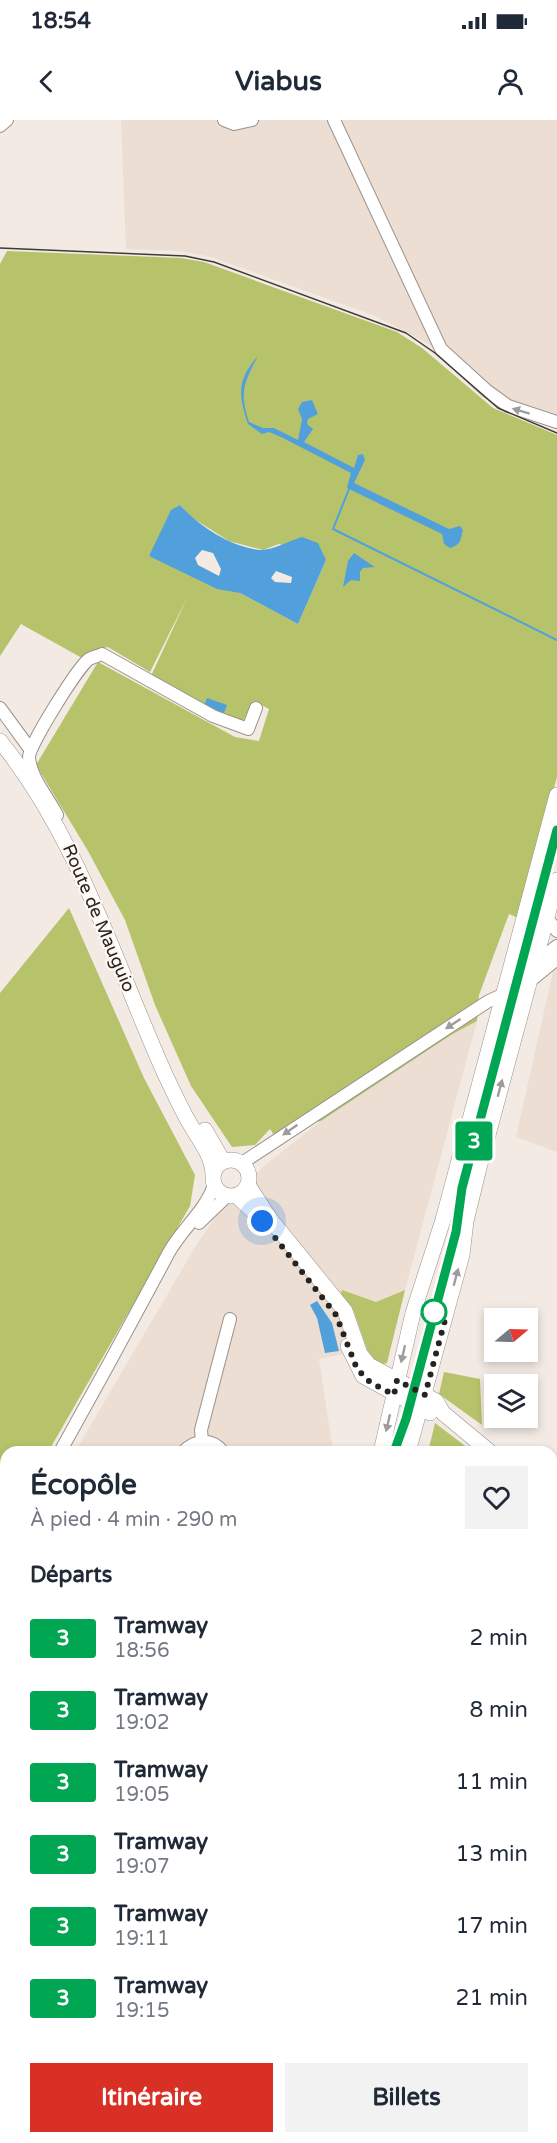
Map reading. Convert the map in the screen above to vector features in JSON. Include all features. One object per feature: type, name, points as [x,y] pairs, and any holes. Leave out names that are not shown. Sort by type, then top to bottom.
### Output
[{"type":"main road","name":"Route de Mauguio","points":[[0,741],[37,791],[81,871],[151,1040],[186,1117],[205,1148],[214,1180]]},
{"type":"main road","points":[[382,1446],[420,1287],[437,1243],[557,795]]},
{"type":"main road","points":[[410,1446],[462,1255],[466,1221],[478,1168],[557,880]]},
{"type":"main road","points":[[513,958],[535,963]]},
{"type":"main road","points":[[508,977],[530,981]]},
{"type":"main road","name":"Route de Mauguio","points":[[151,1040],[223,1161]]},
{"type":"main road","points":[[238,1192],[249,1173],[242,1163],[233,1160],[223,1161],[214,1180],[238,1192],[271,1220],[345,1311],[360,1354],[369,1365],[396,1388],[423,1402],[437,1417],[443,1413],[483,1446]]},
{"type":"main road","points":[[238,1192],[330,1307],[340,1323],[357,1369],[370,1382],[396,1388]]},
{"type":"street","points":[[0,126],[7,120]]},
{"type":"street","points":[[224,120],[234,124],[252,120]]},
{"type":"street","points":[[334,120],[441,349],[486,390],[508,406],[557,422]]},
{"type":"street","points":[[30,749],[77,672],[90,658],[102,654],[123,664],[160,689],[213,716],[239,726],[248,729],[256,708]]},
{"type":"street","points":[[0,708],[30,749],[31,765],[36,778],[61,822],[81,871]]},
{"type":"street","points":[[12,723],[37,736]]},
{"type":"street","points":[[547,918],[557,931]]},
{"type":"street","points":[[535,963],[557,946]]},
{"type":"street","points":[[530,981],[557,959]]},
{"type":"street","points":[[242,1163],[477,1008],[504,994]]},
{"type":"street","points":[[63,1446],[158,1277],[168,1254],[205,1204],[214,1180]]},
{"type":"street","points":[[158,1277],[193,1230],[238,1192]]},
{"type":"street","points":[[202,1441],[201,1430],[230,1318]]},
{"type":"street","points":[[189,1446],[202,1441],[217,1446]]},
{"type":"shaded area","points":[[121,120],[557,120],[557,429],[524,417],[427,343],[373,315],[211,257],[180,251],[126,249]]},
{"type":"shaded area","points":[[557,965],[557,1152],[516,1137],[554,967]]},
{"type":"shaded area","points":[[477,1021],[405,1290],[376,1302],[341,1294],[343,1354],[319,1359],[332,1446],[79,1446],[197,1244],[215,1218],[264,1166],[321,1121],[451,1035]]},
{"type":"green space","points":[[7,251],[181,258],[204,262],[397,332],[422,348],[493,408],[557,435],[557,777],[518,918],[509,914],[479,995],[477,1021],[451,1035],[321,1121],[304,1125],[278,1141],[270,1129],[255,1145],[232,1147],[191,1086],[155,1005],[125,920],[88,851],[36,765],[98,662],[235,737],[259,741],[269,709],[254,701],[242,723],[213,713],[151,676],[188,596],[150,672],[108,647],[95,650],[82,658],[21,624],[0,656],[0,264]],"holes":[[[180,505],[191,517],[229,541],[263,550],[279,544],[326,560],[298,624],[240,593],[149,556]]]},
{"type":"green space","points":[[69,908],[144,1078],[195,1175],[190,1206],[51,1446],[0,1446],[0,993]]},
{"type":"green space","points":[[342,1290],[376,1302],[405,1290],[387,1363],[379,1365],[369,1355],[353,1309],[341,1294]]},
{"type":"green space","points":[[444,1372],[480,1379],[482,1425],[439,1394]]},
{"type":"green space","points":[[435,1423],[465,1446],[429,1446]]},
{"type":"water","points":[[258,356],[244,388],[244,403],[249,422],[263,428],[274,428],[298,440],[302,419],[298,409],[302,402],[312,400],[318,414],[308,419],[307,424],[313,429],[304,442],[354,468],[358,455],[363,454],[365,460],[354,483],[449,529],[460,526],[463,530],[459,543],[450,548],[444,544],[442,534],[349,489],[347,487],[351,473],[281,437],[269,432],[262,434],[248,424],[242,404],[241,388],[246,373]]},
{"type":"water","points":[[180,505],[217,535],[250,548],[266,550],[302,537],[318,543],[326,560],[298,624],[240,593],[217,589],[149,556],[171,510]],"holes":[[[202,550],[213,553],[221,569],[219,576],[198,565],[195,558]],[[276,571],[292,577],[291,583],[275,582],[271,578]]]},
{"type":"water","points":[[354,553],[375,567],[363,568],[360,572],[360,581],[351,580],[343,587],[348,561]]},
{"type":"water","points":[[207,698],[227,705],[224,713],[204,706]]},
{"type":"water","points":[[317,1301],[332,1323],[339,1351],[325,1353],[317,1318],[310,1305]]},
{"type":"waterway","points":[[349,489],[333,529],[557,640]]},
{"type":"tram line","points":[[0,248],[185,256],[214,262],[406,333],[435,353],[498,408],[557,433]]},
{"type":"tram line","points":[[394,1446],[557,830]]},
{"type":"tram line","name":"3","points":[[396,1446],[406,1419],[456,1232],[462,1188],[557,830]]},
{"type":"route","points":[[262,1221],[325,1298],[336,1315],[357,1369],[370,1382],[394,1395],[397,1380],[425,1395],[445,1320],[434,1312]]}]
